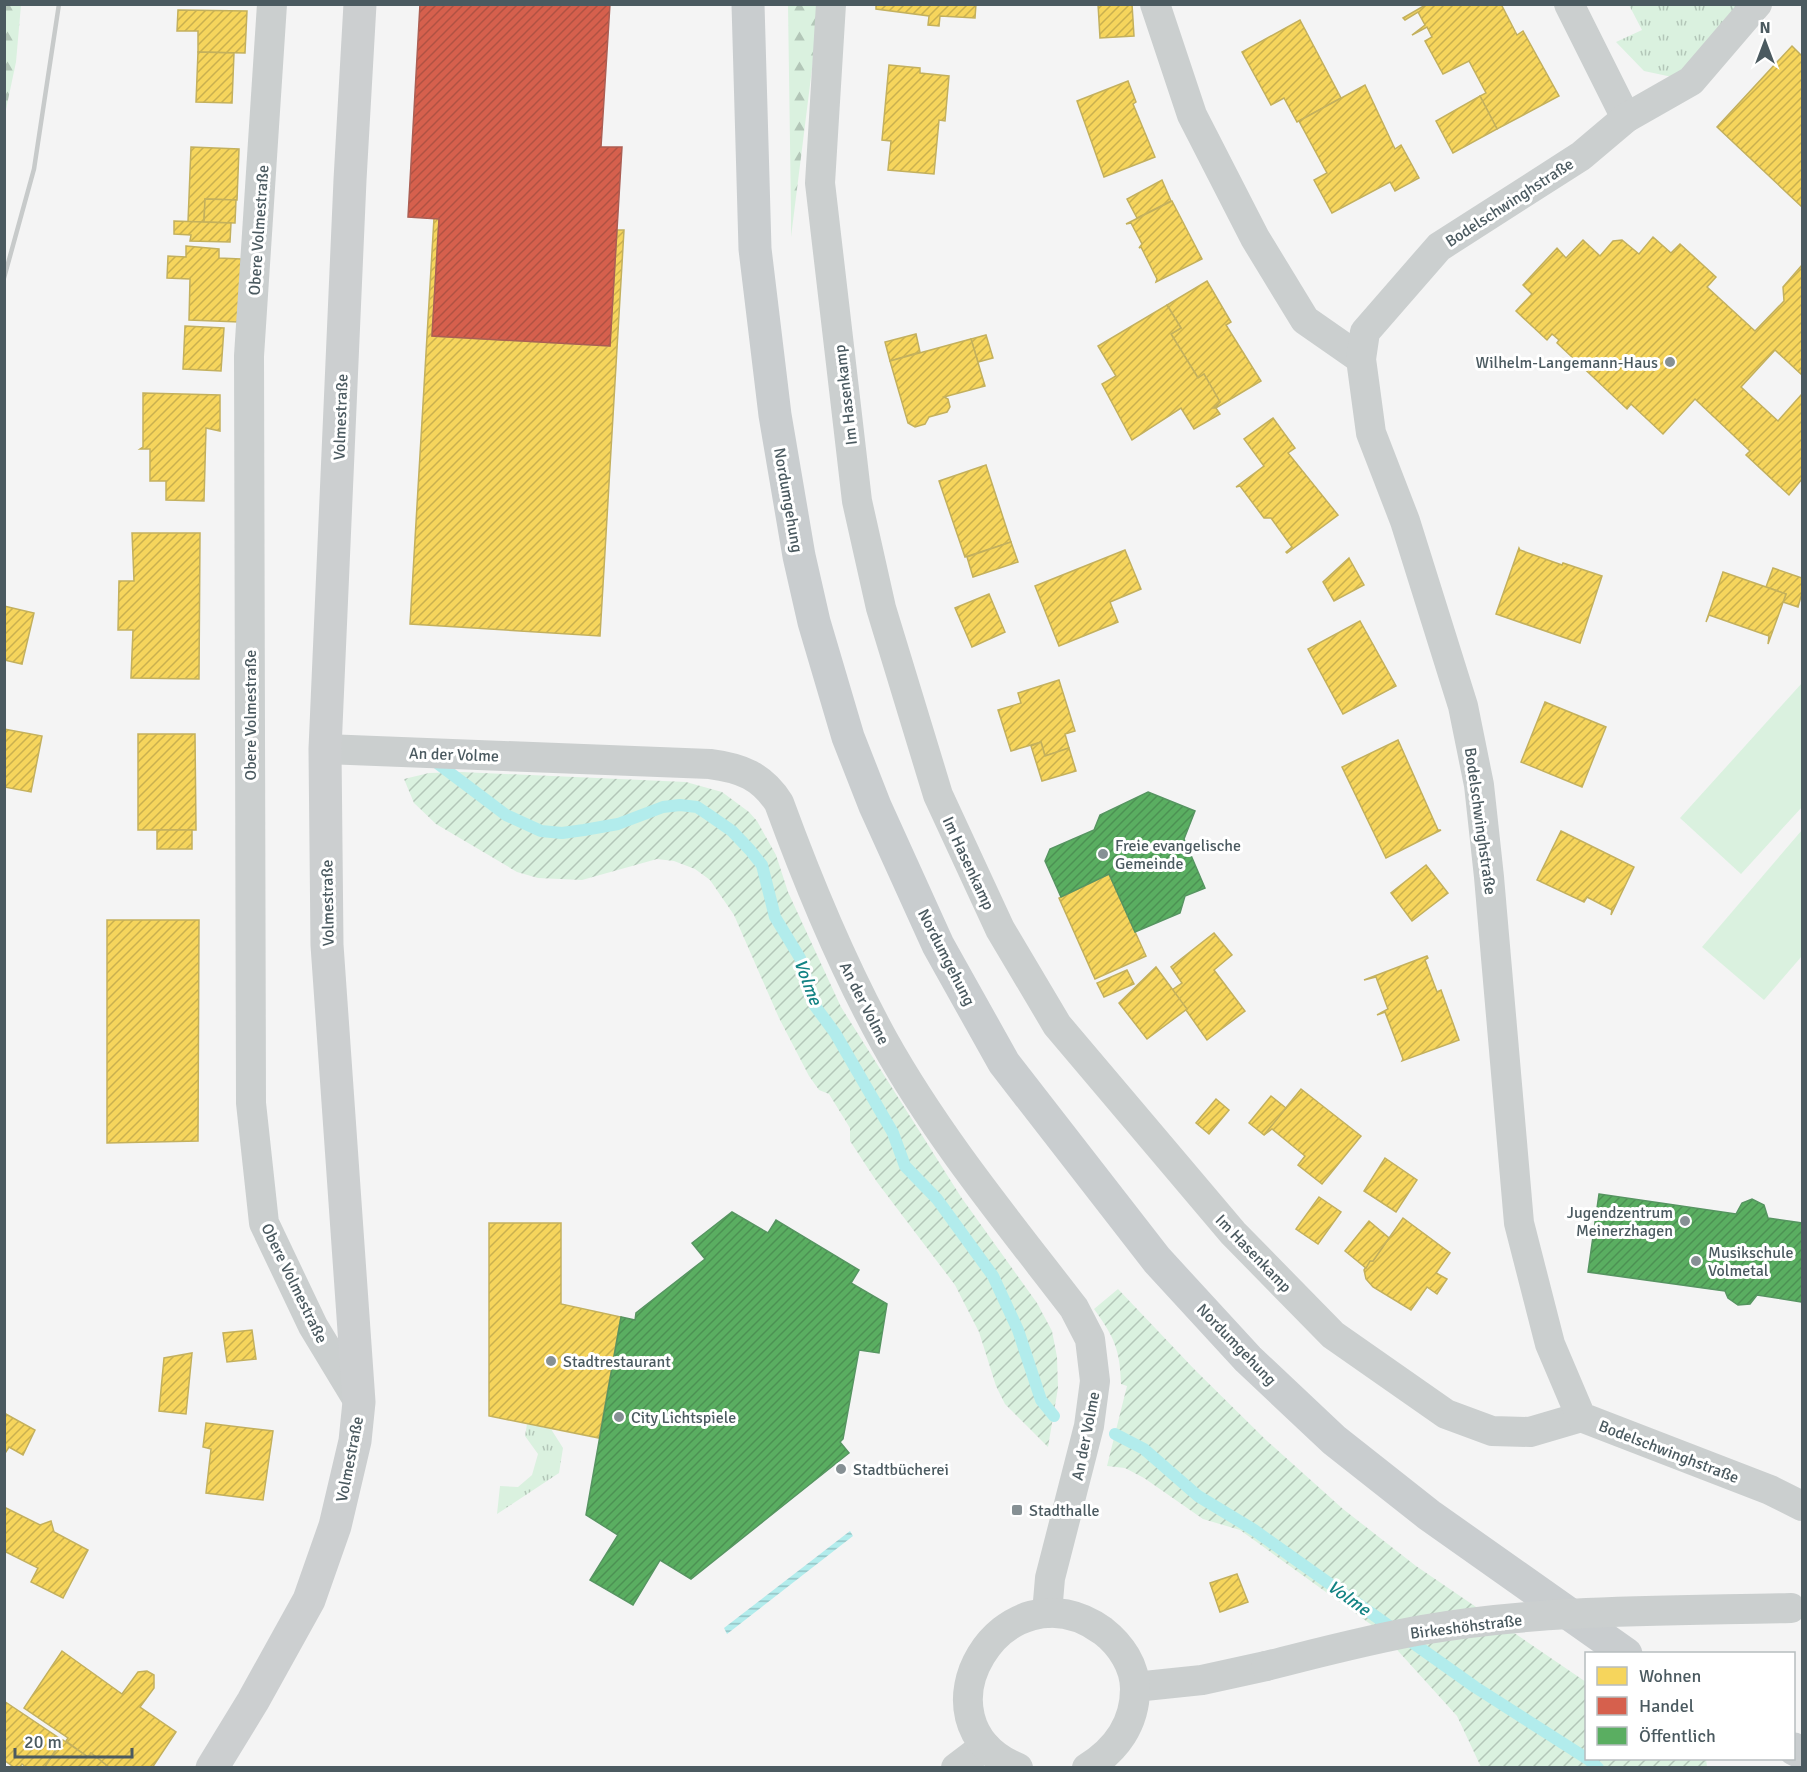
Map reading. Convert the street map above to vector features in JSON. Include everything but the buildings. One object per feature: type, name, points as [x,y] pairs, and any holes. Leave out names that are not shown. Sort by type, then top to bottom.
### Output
[{"type":"main road","name":"Volmestraße","points":[[212,1767],[253,1701],[309,1600],[335,1526],[355,1441],[359,1402],[327,945],[325,749],[360,4]]},
{"type":"main road","name":"Nordumgehung","points":[[748,4],[755,249],[775,415],[799,556],[813,622],[848,737],[875,806],[938,945],[1004,1063],[1157,1260],[1248,1359],[1334,1440],[1429,1515],[1625,1652]]},
{"type":"street","name":"Obere Volmestraße","points":[[272,4],[249,356],[251,1103],[264,1223],[313,1326],[359,1402]]},
{"type":"street","name":"Im Hasenkamp","points":[[831,4],[820,183],[857,501],[881,608],[938,795],[1000,928],[1064,1033],[1233,1233],[1333,1335],[1446,1414],[1492,1431],[1530,1432],[1581,1417]]},
{"type":"street","points":[[1155,4],[1192,115],[1254,238],[1305,320],[1361,359]]},
{"type":"street","points":[[1569,4],[1626,118]]},
{"type":"street","name":"Bodelschwinghstraße","points":[[1757,4],[1691,81],[1626,118],[1581,156],[1439,248],[1365,332],[1361,359],[1371,433],[1405,521],[1463,706],[1479,785],[1519,1223],[1550,1344],[1581,1417],[1803,1506]]},
{"type":"street","name":"An der Volme","points":[[325,749],[710,764],[746,770],[761,781],[779,804],[826,925],[885,1042],[936,1125],[1074,1308],[1090,1339],[1095,1381],[1081,1458],[1050,1578],[1047,1613]]},
{"type":"street","name":"Birkeshöhstraße","points":[[1135,1687],[1202,1680],[1412,1632],[1472,1623],[1583,1613],[1797,1607]]},
{"type":"street","points":[[1017,1767],[1000,1760],[985,1746],[975,1731],[968,1713],[968,1688],[975,1665],[985,1647],[1000,1630],[1024,1617],[1047,1613],[1086,1620],[1120,1647],[1130,1665],[1135,1687],[1134,1705],[1121,1738],[1107,1763]]},
{"type":"street","points":[[956,1767],[985,1746]]},
{"type":"green space","points":[[5,4],[21,5],[16,62],[5,114]]},
{"type":"green space","points":[[788,5],[820,5],[791,237],[791,212]]},
{"type":"green space","points":[[1629,5],[1757,5],[1691,81],[1644,71],[1616,42],[1642,30]]},
{"type":"green space","points":[[1802,683],[1802,807],[1741,874],[1680,818]]},
{"type":"green space","points":[[461,772],[686,782],[722,792],[749,812],[757,821],[776,855],[788,892],[841,1007],[961,1197],[1037,1303],[1052,1331],[1057,1357],[1058,1388],[1048,1447],[1005,1404],[996,1386],[979,1332],[955,1285],[877,1182],[850,1141],[850,1128],[829,1094],[819,1090],[809,1076],[779,1018],[734,915],[710,880],[695,869],[674,861],[657,859],[582,880],[538,878],[517,872],[436,824],[414,803],[404,779],[429,773]]},
{"type":"green space","points":[[1802,830],[1802,956],[1764,1000],[1702,947]]},
{"type":"green space","points":[[1118,1289],[1266,1440],[1343,1509],[1416,1566],[1585,1681],[1585,1760],[1706,1760],[1707,1767],[1481,1767],[1457,1716],[1380,1631],[1240,1530],[1203,1519],[1144,1478],[1125,1468],[1107,1466],[1127,1386],[1121,1384],[1115,1344],[1094,1309]]},
{"type":"green space","points":[[527,1424],[551,1429],[563,1448],[559,1473],[497,1514],[500,1486],[518,1487],[532,1475],[538,1454],[525,1436]]},
{"type":"water","points":[[850,1531],[853,1536],[727,1634],[724,1628]]},
{"type":"waterway","name":"Volme","points":[[433,760],[506,815],[541,831],[562,833],[618,824],[663,807],[680,805],[697,807],[732,831],[750,850],[762,865],[775,917],[800,958],[815,1006],[835,1033],[893,1133],[905,1166],[937,1199],[993,1276],[1018,1330],[1041,1400],[1054,1416]]},
{"type":"waterway","name":"Volme","points":[[1115,1434],[1144,1449],[1198,1496],[1254,1530],[1475,1687],[1585,1757]]},
{"type":"waterway","name":"Volme","points":[[1589,1760],[1598,1768]]},
{"type":"railway","points":[[4,278],[34,169],[59,4]]},
{"type":"place","name":"Wilhelm-Langemann-Haus","points":[[1670,362]]},
{"type":"place","name":"Freie evangelische Gemeinde","points":[[1103,854]]},
{"type":"place","name":"Jugendzentrum Meinerzhagen","points":[[1685,1221]]},
{"type":"place","name":"Musikschule Volmetal","points":[[1696,1261]]},
{"type":"place","name":"Stadtrestaurant","points":[[551,1361]]},
{"type":"place","name":"City Lichtspiele","points":[[619,1417]]},
{"type":"place","name":"Stadtbücherei","points":[[841,1469]]},
{"type":"place","name":"Stadthalle","points":[[1017,1510]]}]
